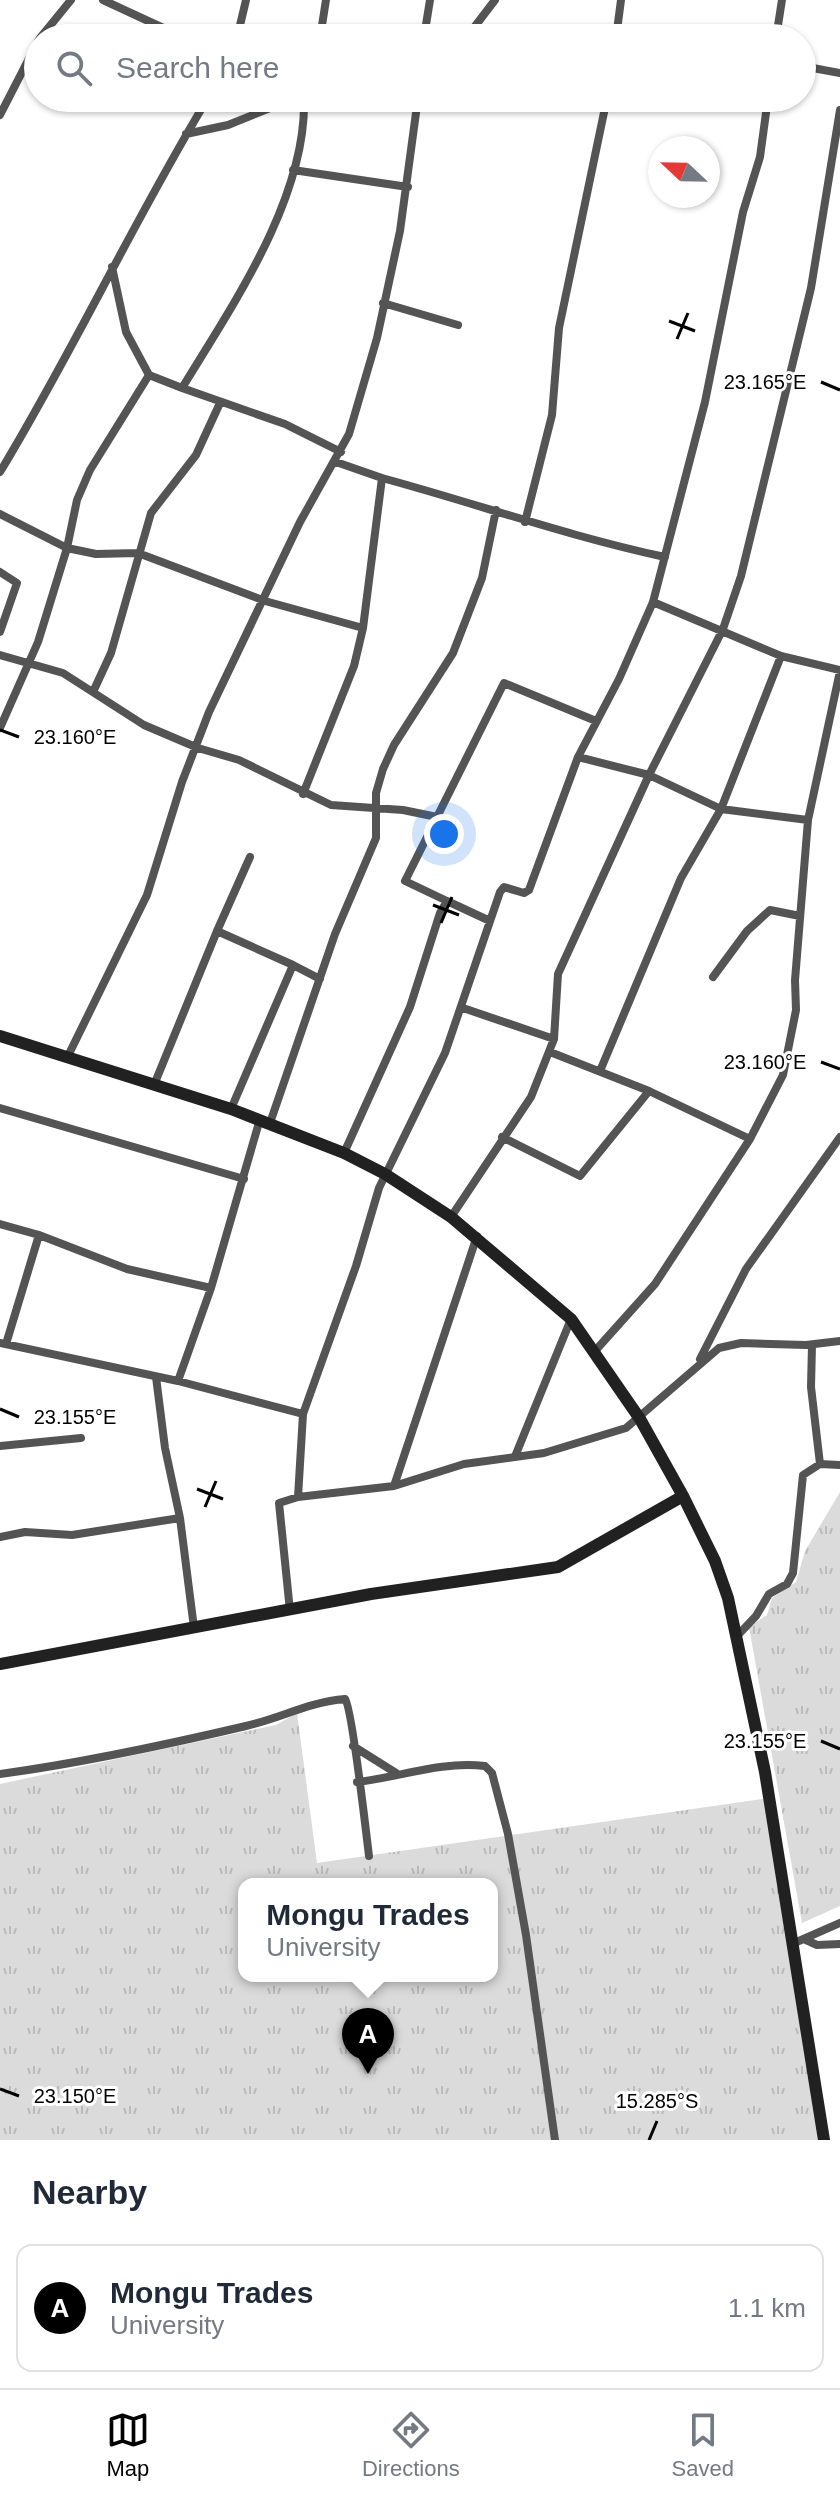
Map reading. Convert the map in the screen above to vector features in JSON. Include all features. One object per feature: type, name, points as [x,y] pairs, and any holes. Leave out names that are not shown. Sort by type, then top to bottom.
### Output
[{"type":"main road","points":[[0,1036],[265,1121],[344,1153],[385,1174],[477,1236],[571,1319],[595,1351],[640,1419],[683,1496],[715,1561],[738,1635],[765,1772],[824,2140]]},
{"type":"main road","points":[[0,1664],[382,1592],[564,1566],[626,1525],[683,1496]]},
{"type":"street","points":[[52,24],[71,0]]},
{"type":"street","points":[[103,0],[155,24]]},
{"type":"street","points":[[240,24],[246,0]]},
{"type":"street","points":[[322,24],[326,0]]},
{"type":"street","points":[[426,24],[430,0]]},
{"type":"street","points":[[477,24],[495,0]]},
{"type":"street","points":[[618,24],[621,0]]},
{"type":"street","points":[[778,24],[782,0]]},
{"type":"street","points":[[0,115],[24,69]]},
{"type":"street","points":[[816,69],[840,73]]},
{"type":"street","points":[[451,1217],[531,1097],[554,1039],[558,974],[649,775],[723,629],[765,491],[789,388],[811,288],[840,110]]},
{"type":"street","points":[[0,472],[49,391],[112,267],[199,112]]},
{"type":"street","points":[[186,134],[228,125],[260,112]]},
{"type":"street","points":[[182,388],[269,237],[293,170],[305,112]]},
{"type":"street","points":[[67,1058],[147,895],[182,782],[198,748],[209,712],[265,601],[300,522],[341,452],[367,374],[383,303],[408,187],[416,112]]},
{"type":"street","points":[[525,522],[552,415],[559,328],[604,112]]},
{"type":"street","points":[[298,1497],[303,1414],[385,1174],[430,1086],[463,1008],[502,888],[529,890],[578,757],[619,679],[653,602],[705,402],[743,212],[760,157],[766,112]]},
{"type":"street","points":[[293,170],[408,187]]},
{"type":"street","points":[[112,267],[126,332],[149,375],[285,424],[341,452]]},
{"type":"street","points":[[383,303],[458,325]]},
{"type":"street","points":[[0,728],[29,665],[67,548],[75,508],[90,470],[149,375]]},
{"type":"street","points":[[93,692],[111,653],[153,508],[196,455],[220,403]]},
{"type":"street","points":[[336,462],[496,510],[573,537],[665,557]]},
{"type":"street","points":[[303,794],[354,666],[363,628],[382,478]]},
{"type":"street","points":[[178,1381],[265,1121],[376,838],[376,793],[390,753],[446,663],[467,618],[482,578],[496,510]]},
{"type":"street","points":[[0,514],[67,548],[96,554],[138,553],[265,601],[363,628]]},
{"type":"street","points":[[0,572],[17,583],[0,632]]},
{"type":"street","points":[[595,1351],[655,1284],[750,1139],[783,1075],[790,1052],[808,820],[840,670],[781,656],[653,602]]},
{"type":"street","points":[[0,655],[63,673],[144,725],[198,748],[248,764],[303,794],[344,808],[376,808],[437,817]]},
{"type":"street","points":[[600,1071],[681,878],[721,809],[781,656]]},
{"type":"street","points":[[490,921],[405,881],[504,683],[596,721]]},
{"type":"street","points":[[578,757],[649,775],[721,809],[808,820]]},
{"type":"street","points":[[154,1085],[250,857]]},
{"type":"street","points":[[344,1153],[410,1007],[440,913],[447,901]]},
{"type":"street","points":[[713,977],[759,917],[770,910],[800,916]]},
{"type":"street","points":[[217,931],[320,979]]},
{"type":"street","points":[[231,1109],[293,965]]},
{"type":"street","points":[[463,1008],[554,1039]]},
{"type":"street","points":[[550,1052],[649,1091],[750,1139]]},
{"type":"street","points":[[502,1137],[580,1176],[649,1091]]},
{"type":"street","points":[[0,1108],[244,1179]]},
{"type":"street","points":[[698,1363],[746,1269],[840,1137]]},
{"type":"street","points":[[0,1224],[39,1235],[127,1269],[211,1288]]},
{"type":"street","points":[[39,1235],[3,1344],[178,1381],[303,1414]]},
{"type":"street","points":[[394,1486],[477,1236]]},
{"type":"street","points":[[516,1454],[571,1319]]},
{"type":"street","points":[[290,1611],[279,1503],[298,1497],[394,1486],[441,1470],[516,1454],[544,1453],[586,1441],[640,1419],[698,1363],[727,1345],[812,1345],[840,1341]]},
{"type":"street","points":[[812,1345],[811,1387],[820,1464]]},
{"type":"street","points":[[156,1377],[165,1448],[180,1518],[194,1628]]},
{"type":"street","points":[[0,1446],[81,1438]]},
{"type":"street","points":[[738,1635],[756,1616],[769,1594],[790,1579],[799,1487],[803,1475],[820,1464],[840,1465]]},
{"type":"street","points":[[0,1537],[25,1532],[72,1535],[180,1518]]},
{"type":"street","points":[[0,1774],[225,1731],[277,1717],[308,1703],[345,1699],[351,1706],[357,1782],[369,1856]]},
{"type":"street","points":[[353,1746],[396,1773]]},
{"type":"street","points":[[357,1782],[381,1779],[396,1773],[478,1765],[492,1773],[508,1834],[526,1935],[555,2140]]},
{"type":"street","points":[[792,1944],[840,1923]]},
{"type":"street","points":[[806,1940],[817,1945],[840,1944]]},
{"type":"green space","points":[[840,1492],[840,1906],[802,1923],[749,1627],[767,1615],[772,1598],[796,1582],[805,1551]]},
{"type":"green space","points":[[297,1713],[317,1863],[769,1798],[824,2140],[0,2140],[0,1784],[276,1725]]},
{"type":"place","name":"Mongu Trades","points":[[368,2074]]}]
